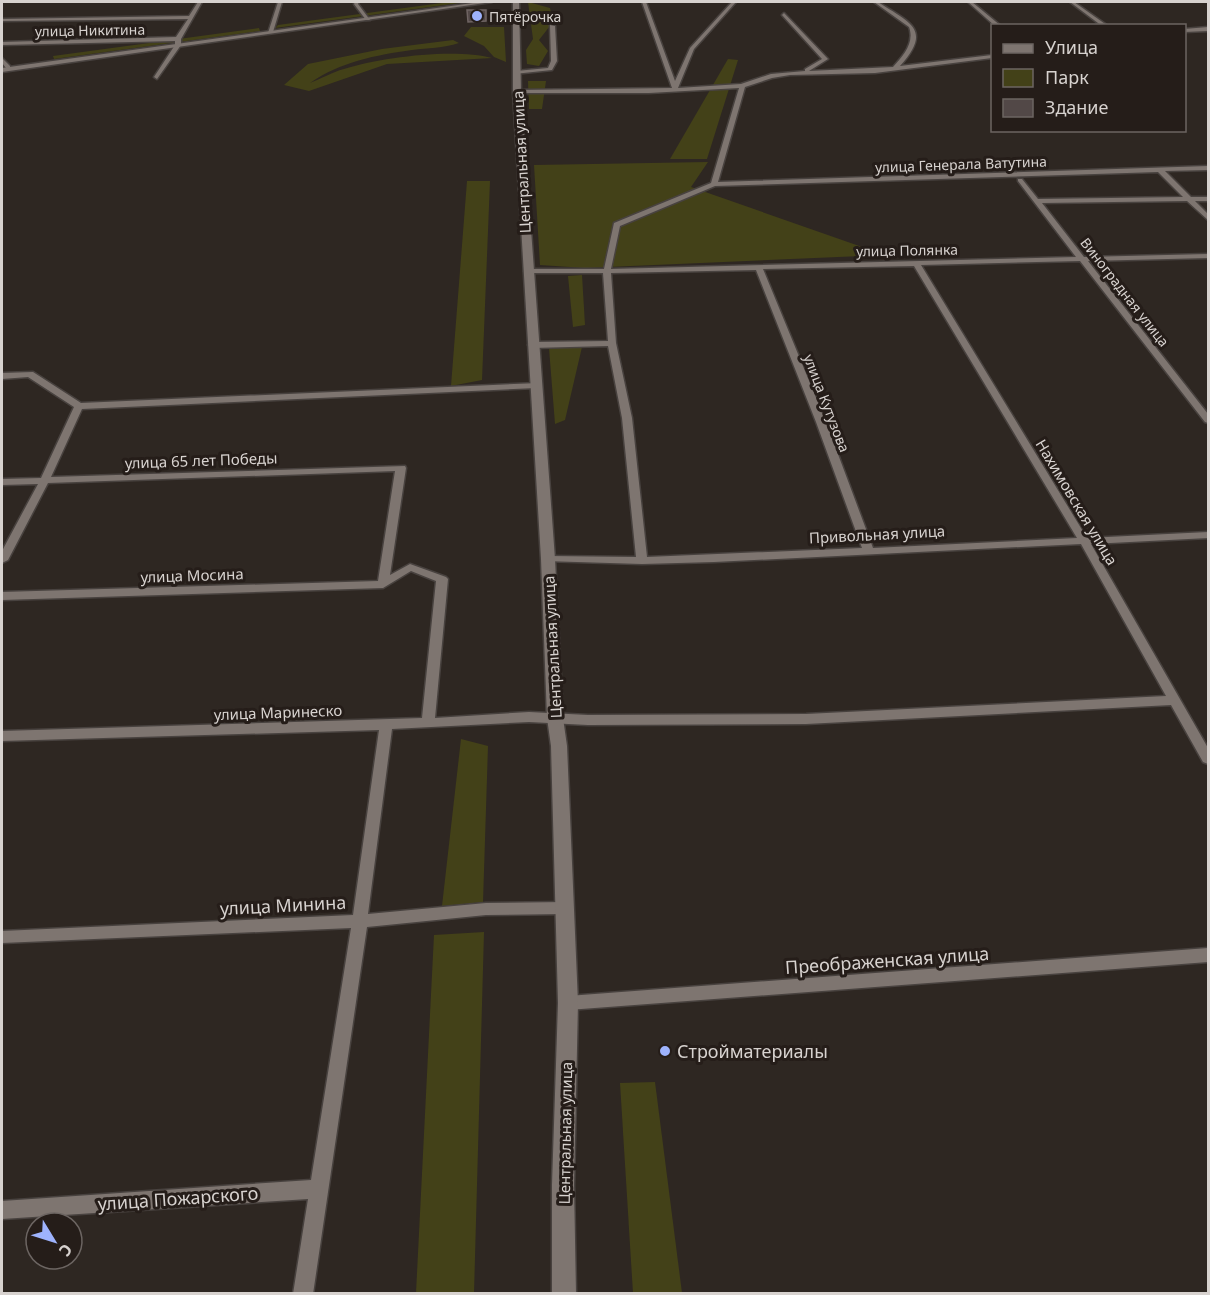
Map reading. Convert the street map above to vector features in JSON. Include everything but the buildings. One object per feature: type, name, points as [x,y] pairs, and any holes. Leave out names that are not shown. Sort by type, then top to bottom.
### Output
[{"type":"main road","points":[[5,68],[178,42],[270,32],[489,2]]},
{"type":"main road","name":"Центральная улица","points":[[516,2],[517,92],[548,559],[555,718],[559,746],[568,1003],[563,1185],[564,1293]]},
{"type":"street","points":[[157,77],[200,2]]},
{"type":"street","points":[[270,32],[280,2]]},
{"type":"street","points":[[357,2],[356,4],[368,19]]},
{"type":"street","points":[[644,2],[675,88]]},
{"type":"street","points":[[675,88],[692,48],[734,2]]},
{"type":"street","points":[[876,2],[911,26],[914,31],[914,39],[904,59],[894,69]]},
{"type":"street","points":[[970,2],[997,24]]},
{"type":"street","points":[[1072,2],[1103,24]]},
{"type":"street","points":[[784,14],[825,59],[803,71]]},
{"type":"street","points":[[2,20],[190,17]]},
{"type":"street","points":[[516,73],[550,69],[554,61],[552,26]]},
{"type":"street","points":[[1186,31],[1209,29]]},
{"type":"street","name":"улица Никитина","points":[[2,44],[178,42]]},
{"type":"street","points":[[5,68],[2,58],[14,44]]},
{"type":"street","points":[[517,92],[649,91],[742,86],[771,76],[803,71],[894,69],[991,56]]},
{"type":"street","points":[[642,561],[627,418],[612,344],[607,271],[617,225],[714,184],[742,86]]},
{"type":"street","name":"улица Генерала Ватутина","points":[[714,184],[1209,168]]},
{"type":"street","points":[[1159,169],[1209,218]]},
{"type":"street","name":"Виноградная улица","points":[[1020,180],[1209,420]]},
{"type":"street","points":[[1038,201],[1209,199]]},
{"type":"street","name":"улица Полянка","points":[[528,271],[1209,256]]},
{"type":"street","name":"Нахимовская улица","points":[[916,263],[1083,541],[1209,759]]},
{"type":"street","name":"улица Кутузова","points":[[758,266],[821,422],[868,550]]},
{"type":"street","points":[[532,345],[612,344]]},
{"type":"street","points":[[2,376],[30,374],[79,406],[536,385]]},
{"type":"street","points":[[2,560],[45,480],[79,406]]},
{"type":"street","name":"улица 65 лет Победы","points":[[2,482],[401,468],[383,584]]},
{"type":"street","name":"Привольная улица","points":[[548,559],[642,561],[1209,535]]},
{"type":"street","points":[[383,584],[410,567],[442,579],[428,722]]},
{"type":"street","name":"улица Мосина","points":[[2,596],[383,584]]},
{"type":"street","points":[[555,718],[588,720],[806,719],[1175,700]]},
{"type":"street","name":"улица Маринеско","points":[[2,736],[555,718]]},
{"type":"street","points":[[303,1293],[360,921],[386,725]]},
{"type":"street","name":"улица Минина","points":[[2,937],[360,921],[486,909],[565,908]]},
{"type":"street","name":"Преображенская улица","points":[[568,1003],[1209,955]]},
{"type":"street","name":"улица Пожарского","points":[[2,1210],[318,1189]]},
{"type":"green space","points":[[449,2],[467,2],[275,28],[278,25]]},
{"type":"green space","points":[[528,2],[550,8],[553,22],[539,40],[548,51],[539,66],[527,64],[526,50],[533,39]]},
{"type":"green space","points":[[471,27],[504,27],[506,62],[494,57],[484,46],[464,36]]},
{"type":"green space","points":[[259,28],[260,31],[54,59],[53,56]]},
{"type":"green space","points":[[453,40],[459,43],[359,60],[310,83],[344,69],[418,55],[458,54],[492,58],[387,64],[309,91],[284,85],[308,64],[382,49]]},
{"type":"green space","points":[[728,59],[738,60],[707,159],[670,159]]},
{"type":"green space","points":[[528,81],[546,81],[542,109],[529,109]]},
{"type":"green space","points":[[708,162],[691,187],[885,255],[585,268],[540,265],[534,165]]},
{"type":"green space","points":[[467,181],[490,181],[482,380],[451,386]]},
{"type":"green space","points":[[582,275],[585,325],[573,327],[568,276]]},
{"type":"green space","points":[[582,347],[565,420],[555,424],[549,348]]},
{"type":"green space","points":[[461,739],[488,746],[483,902],[442,906]]},
{"type":"green space","points":[[484,932],[474,1293],[416,1293],[434,935]]},
{"type":"green space","points":[[655,1082],[682,1293],[633,1293],[620,1083]]},
{"type":"place","name":"Пятёрочка","points":[[477,16]]},
{"type":"place","name":"Стройматериалы","points":[[665,1051]]}]
